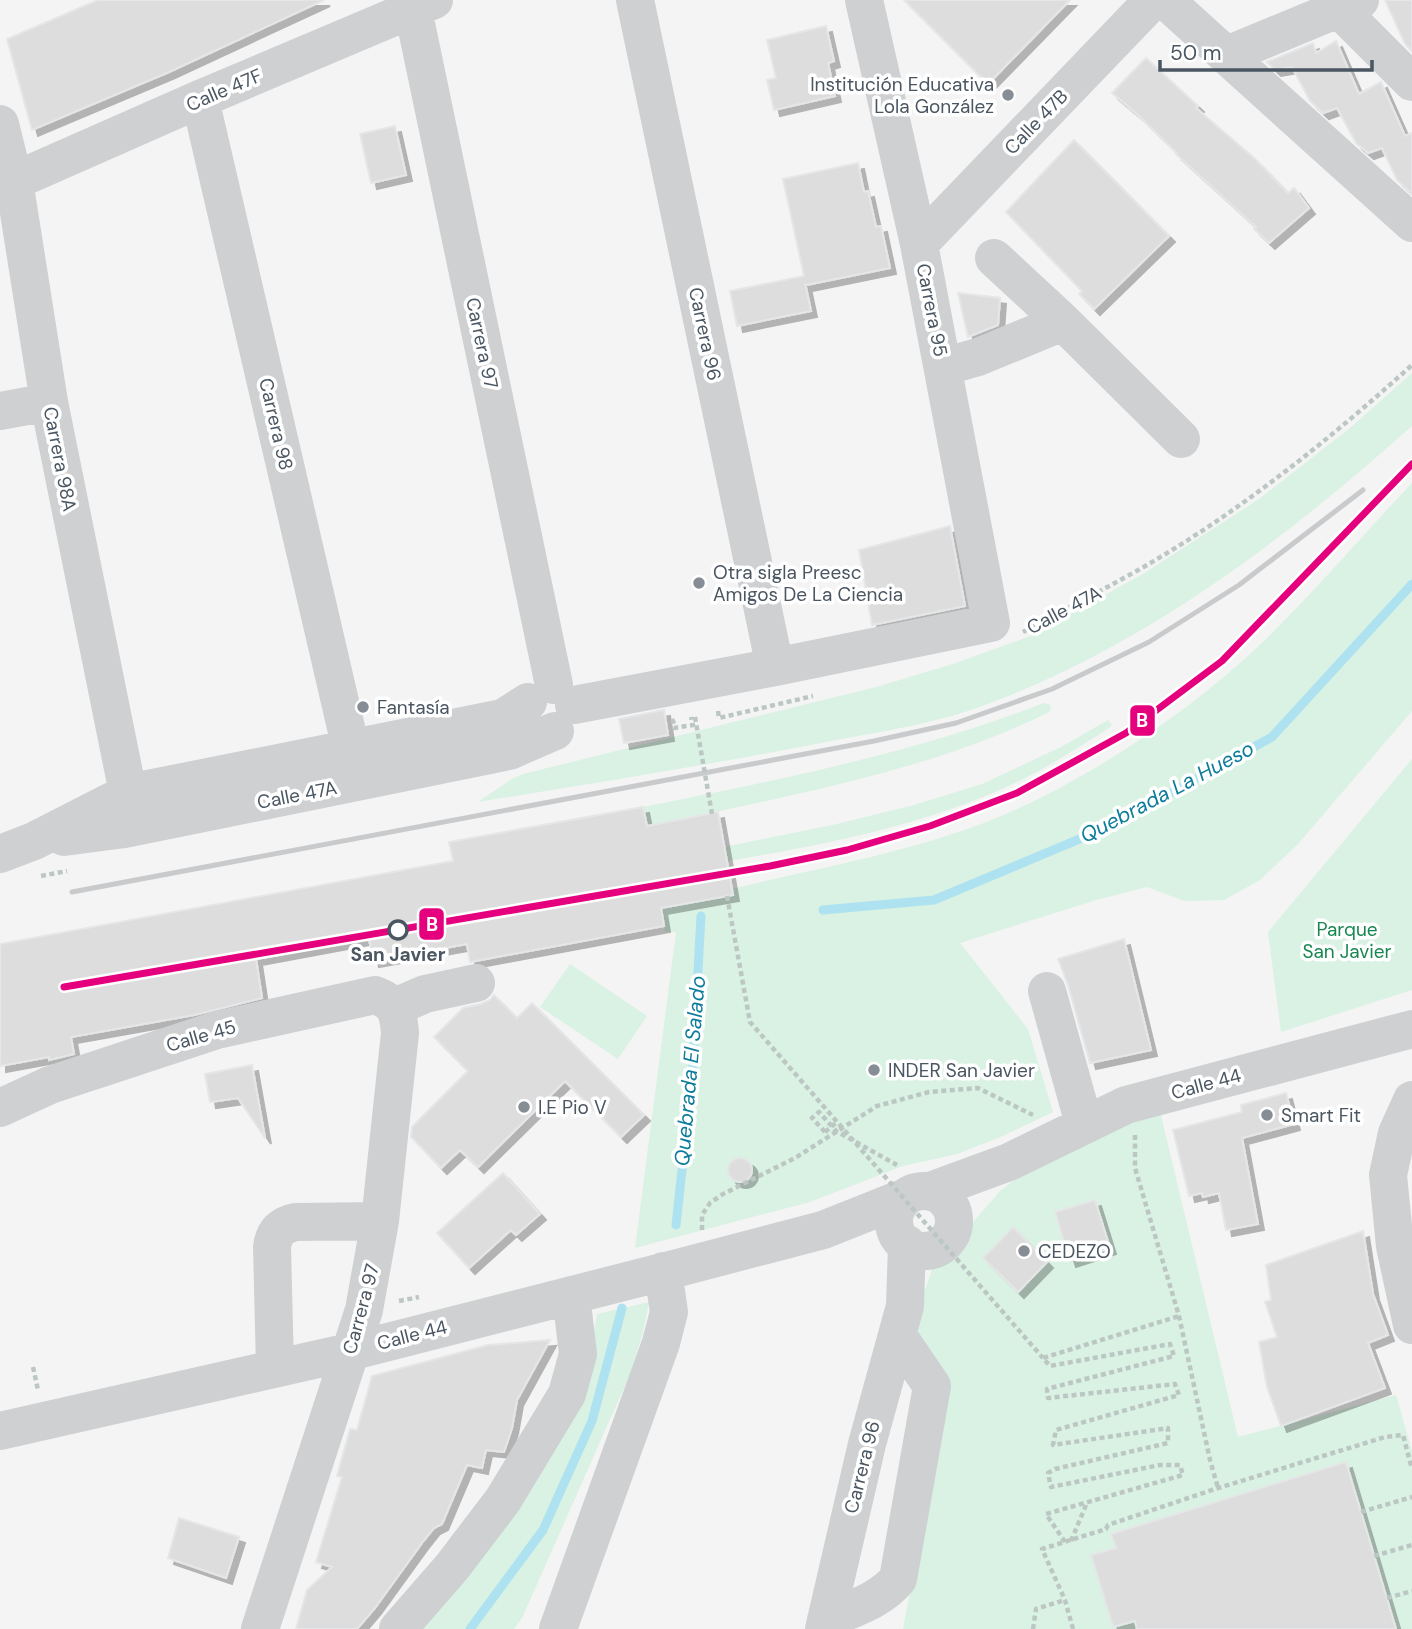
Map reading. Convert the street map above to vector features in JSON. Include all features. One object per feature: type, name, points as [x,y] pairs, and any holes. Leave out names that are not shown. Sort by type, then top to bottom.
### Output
[{"type":"street","name":"Carrera 96","points":[[635,0],[775,667]]},
{"type":"street","name":"Carrera 95","points":[[863,0],[919,244],[991,623]]},
{"type":"street","name":"Calle 47B","points":[[919,244],[1153,0]]},
{"type":"street","points":[[1165,0],[1412,223]]},
{"type":"street","name":"Calle 47F","points":[[14,181],[419,3]]},
{"type":"street","name":"Carrera 97","points":[[419,3],[553,706]]},
{"type":"street","points":[[1227,55],[1350,4],[1412,82]]},
{"type":"street","name":"Carrera 98","points":[[200,99],[351,749]]},
{"type":"street","name":"Carrera 98A","points":[[0,124],[14,181],[49,402],[128,793]]},
{"type":"street","points":[[994,258],[1181,439]]},
{"type":"street","points":[[943,367],[978,357],[1063,322]]},
{"type":"street","points":[[0,411],[49,402]]},
{"type":"street","name":"Calle 47A","points":[[17,848],[128,793],[553,706],[775,667],[991,623]]},
{"type":"street","name":"Calle 47A","points":[[17,848],[125,829],[509,751],[553,706]]},
{"type":"street","points":[[397,1013],[425,994],[476,983]]},
{"type":"street","points":[[1047,991],[1084,1124]]},
{"type":"street","name":"Calle 45","points":[[0,1108],[50,1085],[217,1030],[374,995],[387,1000],[397,1013]]},
{"type":"street","name":"Carrera 97","points":[[260,1629],[364,1310],[380,1221],[400,1033],[397,1013]]},
{"type":"street","name":"Calle 44","points":[[0,1431],[349,1352],[822,1230],[914,1186],[1009,1162],[1126,1105],[1412,1029]]},
{"type":"street","points":[[1412,1100],[1397,1133],[1388,1175],[1395,1246],[1412,1325]]},
{"type":"street","name":"Calle 44","points":[[822,1230],[925,1237],[1009,1162]]},
{"type":"street","points":[[914,1186],[945,1199],[950,1206],[925,1237],[895,1227],[897,1210],[914,1186]]},
{"type":"street","points":[[275,1368],[273,1237],[279,1229],[296,1222],[380,1221]]},
{"type":"street","name":"Carrera 96","points":[[825,1625],[867,1444],[925,1237]]},
{"type":"street","points":[[558,1629],[661,1343],[669,1312],[663,1271]]},
{"type":"street","points":[[398,1629],[452,1567],[503,1500],[567,1394],[578,1354],[571,1295]]},
{"type":"street","points":[[825,1625],[878,1597],[898,1579],[932,1386],[902,1321]]},
{"type":"path","name":"Calle 47A","points":[[991,623],[1008,639],[1142,568],[1262,488],[1345,425],[1412,365]]},
{"type":"path","points":[[693,724],[674,728],[673,720],[695,717],[712,814]]},
{"type":"path","points":[[727,896],[750,1022],[1050,1366],[1170,1345],[1174,1356],[1047,1389],[1048,1398],[1175,1384],[1179,1395],[1056,1430],[1053,1445],[1168,1428],[1168,1443],[1063,1467],[1048,1473],[1051,1487],[1160,1465],[1180,1465],[1183,1475],[1046,1514],[1068,1541]]},
{"type":"path","points":[[702,1236],[702,1215],[710,1203],[795,1158],[877,1106],[929,1092],[978,1088],[1043,1120]]},
{"type":"path","points":[[837,1122],[825,1132],[812,1118],[819,1112],[836,1131],[914,1186]]},
{"type":"path","points":[[1136,1131],[1135,1168],[1179,1316],[1210,1460],[1219,1488]]},
{"type":"path","points":[[399,1301],[427,1296]]},
{"type":"path","points":[[1043,1358],[1179,1316]]},
{"type":"path","points":[[1172,1350],[1185,1347]]},
{"type":"path","points":[[1073,1629],[1065,1601],[1042,1549],[1219,1488],[1385,1437],[1403,1435],[1412,1469]]},
{"type":"path","points":[[1361,1512],[1412,1497]]},
{"type":"path","points":[[1068,1541],[1087,1504]]},
{"type":"path","points":[[1374,1556],[1412,1545]]},
{"type":"path","points":[[1387,1598],[1412,1591]]},
{"type":"path","points":[[1033,1629],[1036,1609],[1065,1601]]},
{"type":"green space","points":[[1412,373],[1412,426],[1363,469],[1259,552],[1205,590],[1092,657],[1032,686],[971,710],[912,726],[478,802],[523,774],[876,687],[953,664],[1028,637],[1143,574],[1259,499],[1350,428]]},
{"type":"green space","points":[[1412,483],[1412,711],[1298,844],[1260,880],[1224,900],[1184,901],[1147,887],[960,943],[1028,1029],[1053,1112],[957,1154],[903,1166],[810,1202],[635,1248],[676,932],[665,932],[661,908],[733,895],[732,889],[926,842],[989,821],[1062,787],[1134,744],[1234,668],[1301,603]]},
{"type":"green space","points":[[1044,703],[1050,705],[1049,712],[934,758],[815,790],[647,826],[643,807],[846,764],[946,737]]},
{"type":"green space","points":[[1108,720],[1112,725],[1109,728],[1064,756],[1041,770],[983,797],[875,832],[727,861],[724,847],[837,824],[914,805],[982,784],[1061,747]]},
{"type":"green space","name":"Parque San Javier","points":[[1412,759],[1412,990],[1281,1032],[1268,932]]},
{"type":"green space","points":[[570,964],[647,1016],[618,1059],[540,1007]]},
{"type":"green space","points":[[1159,1107],[1238,1437],[1396,1395],[1412,1451],[1412,1629],[903,1629],[942,1424],[898,1370],[932,1269],[1001,1190],[1038,1162]]},
{"type":"green space","points":[[649,1302],[643,1333],[628,1379],[522,1618],[514,1629],[413,1629],[590,1354],[597,1314]]},
{"type":"building","points":[[98,0],[324,0],[169,72],[32,130],[7,39]]},
{"type":"building","points":[[904,0],[1070,0],[988,84]]},
{"type":"building","points":[[1385,0],[1412,0],[1412,51],[1405,44]]},
{"type":"building","points":[[826,26],[834,61],[828,63],[835,96],[774,110],[767,80],[776,78],[767,40]]},
{"type":"building","points":[[1336,41],[1359,94],[1381,82],[1405,136],[1412,133],[1412,194],[1397,180],[1382,148],[1368,153],[1356,143],[1337,108],[1323,113],[1310,101],[1292,67],[1275,70],[1267,62],[1313,43],[1316,53]]},
{"type":"building","points":[[1146,58],[1288,193],[1294,188],[1309,208],[1269,243],[1254,229],[1256,227],[1112,93]]},
{"type":"building","points":[[395,126],[406,175],[371,183],[360,134]]},
{"type":"building","points":[[1074,140],[1169,236],[1094,309],[1079,294],[1082,291],[1006,212]]},
{"type":"building","points":[[858,163],[876,227],[881,226],[890,268],[806,285],[805,283],[811,311],[737,326],[730,291],[804,276],[783,179]]},
{"type":"building","points":[[958,293],[1000,298],[998,325],[968,337]]},
{"type":"building","points":[[950,526],[965,606],[872,625],[859,550]]},
{"type":"building","points":[[664,710],[668,735],[624,743],[619,719]]},
{"type":"building","name":"San Javier","points":[[643,807],[647,826],[718,812],[733,895],[661,908],[664,926],[470,962],[467,944],[373,961],[369,938],[256,959],[262,998],[194,1015],[71,1037],[74,1054],[0,1066],[0,944],[453,861],[449,842]]},
{"type":"building","points":[[1124,939],[1151,1050],[1090,1063],[1058,959]]},
{"type":"building","points":[[494,995],[517,1018],[532,1003],[644,1115],[621,1137],[565,1081],[478,1167],[460,1150],[441,1168],[411,1137],[412,1127],[468,1071],[434,1037],[463,1008],[481,1004]]},
{"type":"building","points":[[252,1065],[265,1138],[238,1098],[210,1102],[205,1074]]},
{"type":"building","points":[[1286,1093],[1294,1124],[1242,1138],[1258,1224],[1226,1230],[1219,1193],[1203,1197],[1202,1193],[1189,1196],[1173,1130],[1242,1112],[1241,1105]]},
{"type":"building","points":[[740,1158],[749,1161],[752,1170],[749,1179],[740,1182],[731,1179],[728,1170],[731,1161]]},
{"type":"building","points":[[503,1173],[540,1214],[516,1235],[511,1230],[469,1268],[437,1233]]},
{"type":"building","points":[[1095,1200],[1110,1248],[1070,1261],[1055,1212]]},
{"type":"building","points":[[1013,1227],[1047,1262],[1018,1292],[983,1258]]},
{"type":"building","points":[[1363,1231],[1373,1294],[1388,1335],[1368,1343],[1385,1388],[1281,1426],[1267,1387],[1259,1342],[1277,1337],[1265,1302],[1271,1300],[1266,1265]]},
{"type":"building","points":[[550,1340],[517,1400],[504,1452],[486,1450],[482,1468],[467,1465],[442,1524],[434,1528],[357,1629],[296,1629],[307,1590],[332,1567],[316,1562],[342,1477],[337,1476],[350,1429],[357,1430],[372,1376],[488,1345]]},
{"type":"building","points":[[1346,1462],[1396,1629],[1137,1629],[1135,1621],[1113,1627],[1091,1555],[1116,1548],[1111,1534]]},
{"type":"building","points":[[179,1518],[239,1537],[226,1578],[168,1558]]},
{"type":"waterway","name":"Quebrada La Hueso","points":[[823,910],[934,900],[1113,825],[1272,737],[1412,584]]},
{"type":"waterway","name":"Quebrada El Salado","points":[[676,1225],[692,1078],[701,916]]},
{"type":"waterway","name":"Quebrada El Salado","points":[[470,1629],[543,1530],[592,1421],[622,1308]]},
{"type":"railway","points":[[72,892],[874,741],[956,723],[1052,689],[1149,642],[1239,585],[1363,490]]},
{"type":"transit line","name":"B","points":[[64,987],[770,866],[847,850],[930,826],[1017,793],[1126,733],[1222,661],[1412,464]]},
{"type":"place","name":"Institución Educativa Lola González","points":[[1008,95]]},
{"type":"place","name":"Otra sigla Preesc Amigos De La Ciencia","points":[[699,583]]},
{"type":"place","name":"Fantasía","points":[[363,707]]},
{"type":"place","name":"San Javier","points":[[398,930]]},
{"type":"place","name":"INDER San Javier","points":[[874,1070]]},
{"type":"place","name":"I.E Pio V","points":[[524,1107]]},
{"type":"place","name":"Smart Fit","points":[[1267,1115]]},
{"type":"place","name":"CEDEZO","points":[[1024,1251]]}]
